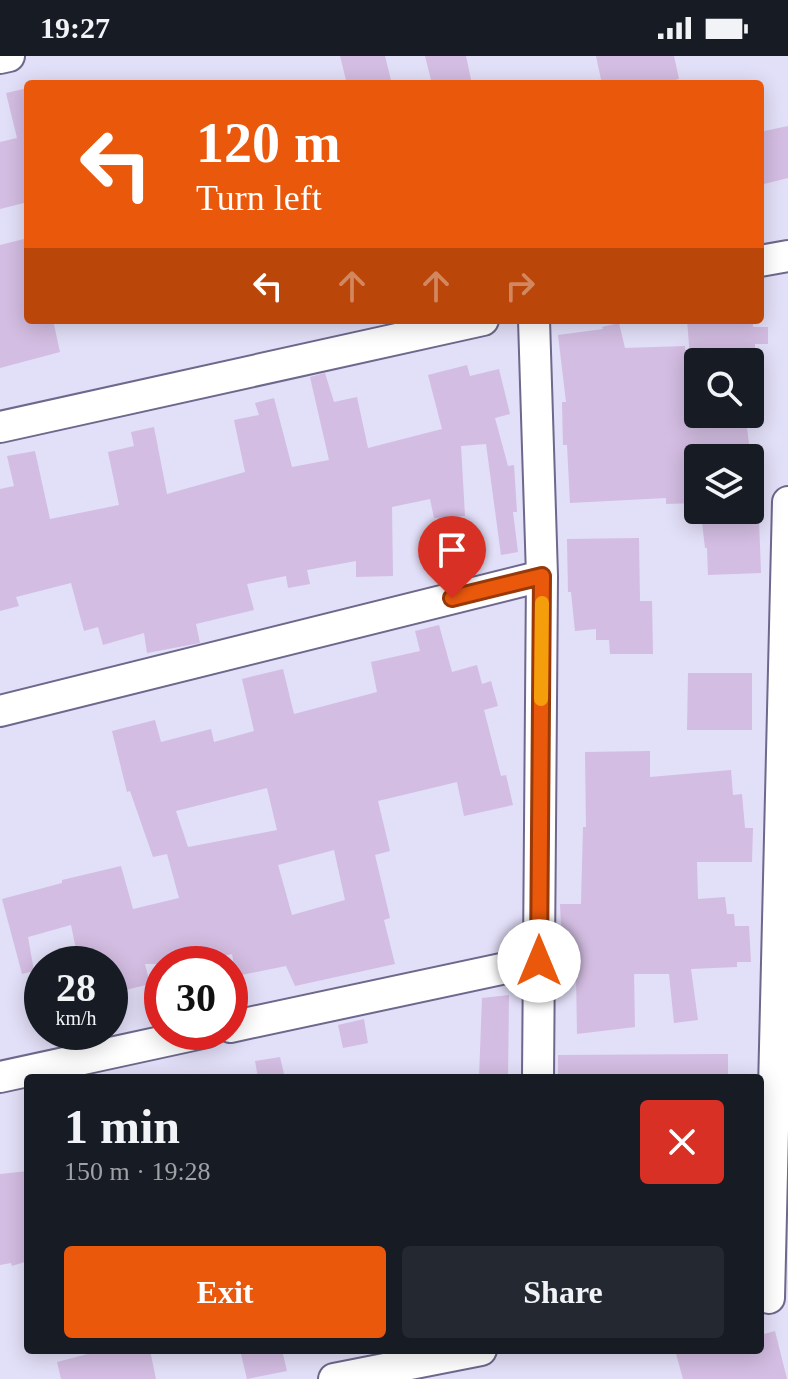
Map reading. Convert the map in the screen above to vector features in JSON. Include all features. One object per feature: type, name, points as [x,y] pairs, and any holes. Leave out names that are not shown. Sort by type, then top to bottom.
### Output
[{"type":"street","points":[[0,58],[9,56]]},
{"type":"street","points":[[764,260],[788,256]]},
{"type":"street","points":[[0,427],[465,324]]},
{"type":"street","points":[[534,324],[542,576],[538,1074]]},
{"type":"street","points":[[772,1297],[788,502]]},
{"type":"street","points":[[0,711],[542,576]]},
{"type":"street","points":[[248,1023],[539,961]]},
{"type":"street","points":[[0,1077],[144,1046]]},
{"type":"street","points":[[334,1379],[461,1354]]},
{"type":"building","points":[[340,56],[385,56],[391,80],[346,80]]},
{"type":"building","points":[[425,56],[466,56],[471,80],[431,80]]},
{"type":"building","points":[[596,56],[674,56],[679,79],[675,80],[601,80]]},
{"type":"building","points":[[24,89],[24,203],[0,209],[0,142],[17,138],[6,93]]},
{"type":"building","points":[[788,126],[788,178],[764,184],[764,131]]},
{"type":"building","points":[[24,239],[24,324],[54,324],[60,352],[0,368],[0,245]]},
{"type":"building","points":[[619,324],[625,348],[685,346],[684,428],[747,428],[749,444],[684,444],[684,503],[666,504],[666,498],[570,503],[567,445],[563,445],[562,402],[566,402],[558,335]]},
{"type":"building","points":[[687,324],[753,324],[753,327],[768,327],[768,344],[755,344],[755,348],[689,348]]},
{"type":"building","points":[[467,365],[470,376],[499,369],[510,414],[495,418],[508,466],[514,465],[517,512],[513,512],[518,552],[501,555],[486,444],[461,446],[465,516],[434,518],[430,499],[392,507],[393,576],[356,577],[356,561],[307,570],[310,584],[288,588],[286,576],[247,584],[254,610],[196,624],[200,643],[147,653],[144,633],[103,645],[98,627],[84,631],[71,583],[16,597],[19,606],[0,611],[0,489],[14,486],[7,456],[35,451],[50,519],[119,505],[108,452],[134,446],[131,432],[154,427],[167,494],[245,472],[234,420],[259,415],[255,403],[274,398],[292,467],[329,460],[310,377],[325,373],[334,402],[357,397],[368,448],[442,429],[428,375]]},
{"type":"building","points":[[702,524],[759,524],[761,573],[708,575]]},
{"type":"building","points":[[639,538],[640,601],[652,601],[653,654],[610,654],[609,640],[596,640],[596,629],[575,631],[571,592],[568,592],[567,539]]},
{"type":"building","points":[[439,625],[452,672],[477,665],[482,684],[491,681],[498,706],[484,710],[501,776],[506,775],[513,805],[464,816],[457,782],[378,801],[390,851],[375,855],[390,918],[384,920],[395,964],[295,986],[286,966],[248,974],[248,946],[144,946],[144,986],[128,990],[128,946],[75,946],[71,925],[28,937],[30,946],[24,946],[22,974],[2,899],[121,866],[133,909],[179,898],[167,854],[153,857],[130,791],[127,792],[112,731],[155,720],[161,742],[211,729],[214,742],[254,731],[242,679],[283,669],[294,714],[377,692],[371,662],[420,651],[415,631]],"holes":[[[267,788],[277,830],[188,847],[176,811]],[[334,850],[345,900],[292,915],[278,865]]]},
{"type":"building","points":[[688,673],[752,673],[752,730],[687,730]]},
{"type":"building","points":[[650,751],[650,777],[731,770],[733,795],[742,794],[745,828],[753,828],[752,862],[697,862],[698,899],[725,897],[727,914],[734,914],[735,926],[749,926],[751,962],[737,962],[737,967],[691,969],[698,1020],[674,1023],[669,974],[634,974],[635,1027],[577,1034],[576,973],[557,973],[557,947],[562,947],[560,904],[581,904],[583,827],[586,827],[585,752]]},
{"type":"building","points":[[509,995],[508,1074],[479,1074],[482,998]]},
{"type":"building","points":[[364,1019],[368,1043],[343,1048],[338,1025]]},
{"type":"building","points":[[728,1054],[728,1074],[558,1074],[558,1055]]},
{"type":"building","points":[[280,1057],[284,1074],[257,1074],[255,1061]]},
{"type":"building","points":[[24,1171],[24,1262],[12,1266],[11,1263],[0,1265],[0,1174]]},
{"type":"building","points":[[775,1331],[787,1379],[683,1379],[676,1354],[764,1354],[764,1334]]},
{"type":"building","points":[[88,1354],[151,1354],[156,1379],[61,1379],[57,1362]]},
{"type":"building","points":[[241,1354],[283,1354],[287,1371],[247,1379]]},
{"type":"slow traffic","points":[[541,699],[542,603]]},
{"type":"route","points":[[452,598],[542,576],[539,961]]}]
